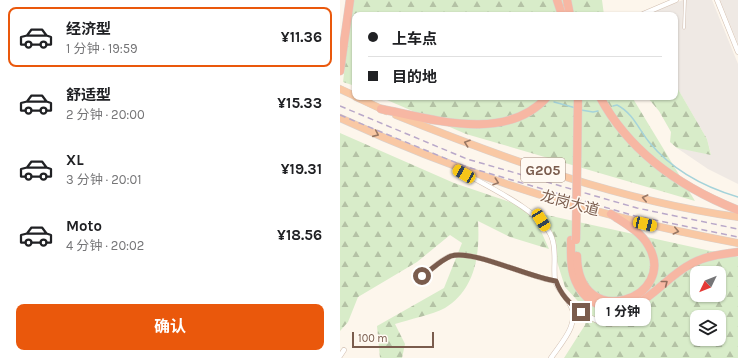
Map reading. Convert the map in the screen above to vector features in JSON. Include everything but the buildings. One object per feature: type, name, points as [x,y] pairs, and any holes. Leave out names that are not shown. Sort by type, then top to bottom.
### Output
[{"type":"highway","points":[[340,71],[350,0]]},
{"type":"highway","points":[[557,0],[561,12]]},
{"type":"highway","points":[[567,0],[569,12]]},
{"type":"highway","name":"龙岗大道","points":[[340,89],[352,95]]},
{"type":"highway","name":"龙岗大道","points":[[362,100],[461,141],[553,173],[683,207],[738,217]]},
{"type":"highway","points":[[381,109],[453,123],[486,124],[510,120],[522,115],[543,100]]},
{"type":"highway","points":[[573,100],[574,240],[578,271],[582,280],[593,294],[608,302],[618,302],[626,300],[640,292],[653,275],[654,268],[651,251],[642,237],[611,214]]},
{"type":"highway","points":[[578,100],[572,272],[576,283],[588,299],[597,305],[617,309],[637,304],[692,263],[715,256],[738,252]]},
{"type":"highway","points":[[602,100],[617,124],[634,145],[655,164],[684,185],[738,210]]},
{"type":"highway","name":"龙岗大道","points":[[340,118],[452,167],[503,184],[631,221],[738,243]]},
{"type":"street","points":[[648,12],[676,0]]},
{"type":"street","points":[[717,0],[738,52]]},
{"type":"street","points":[[452,167],[513,201],[541,220],[552,238],[556,281],[560,292],[570,304],[592,319],[610,325],[640,320]]},
{"type":"street","points":[[422,276],[450,256],[462,255],[543,279],[556,281]]},
{"type":"street","points":[[550,358],[569,330],[574,316],[570,304]]},
{"type":"street","points":[[340,356],[344,350]]},
{"type":"lane","points":[[684,28],[685,0]]},
{"type":"shaded area","points":[[683,0],[712,0],[738,64],[738,184],[708,169],[677,148],[711,154],[707,139],[678,89],[678,12],[653,12]]},
{"type":"shaded area","points":[[720,0],[738,0],[738,44]]},
{"type":"green space","points":[[346,0],[602,0],[604,12],[352,12],[352,85],[343,82],[346,57]]},
{"type":"green space","points":[[678,89],[707,139],[711,155],[677,148],[670,142],[671,132],[659,111],[650,100],[678,100]]},
{"type":"green space","points":[[387,100],[634,100],[695,201],[466,134]]},
{"type":"green space","points":[[340,133],[454,183],[531,209],[549,249],[510,237],[478,221],[477,258],[470,281],[464,291],[445,308],[395,324],[405,344],[402,358],[380,358],[377,326],[444,288],[462,243],[450,235],[417,262],[358,297],[348,322],[340,331]]},
{"type":"green space","points":[[542,214],[738,257],[738,358],[564,358],[585,325],[587,311],[565,287]]},
{"type":"waterway","points":[[554,102],[576,108]]},
{"type":"waterway","points":[[613,106],[617,105],[623,108],[658,152],[678,169],[701,183],[738,197]]},
{"type":"waterway","points":[[581,110],[593,112],[598,111]]},
{"type":"railway","points":[[340,106],[467,159],[637,208],[738,229]]},
{"type":"railway","points":[[340,115],[464,166],[635,216],[738,237]]},
{"type":"route","points":[[422,276],[450,256],[462,255],[543,279],[556,281],[560,292],[570,304],[581,312]]}]
